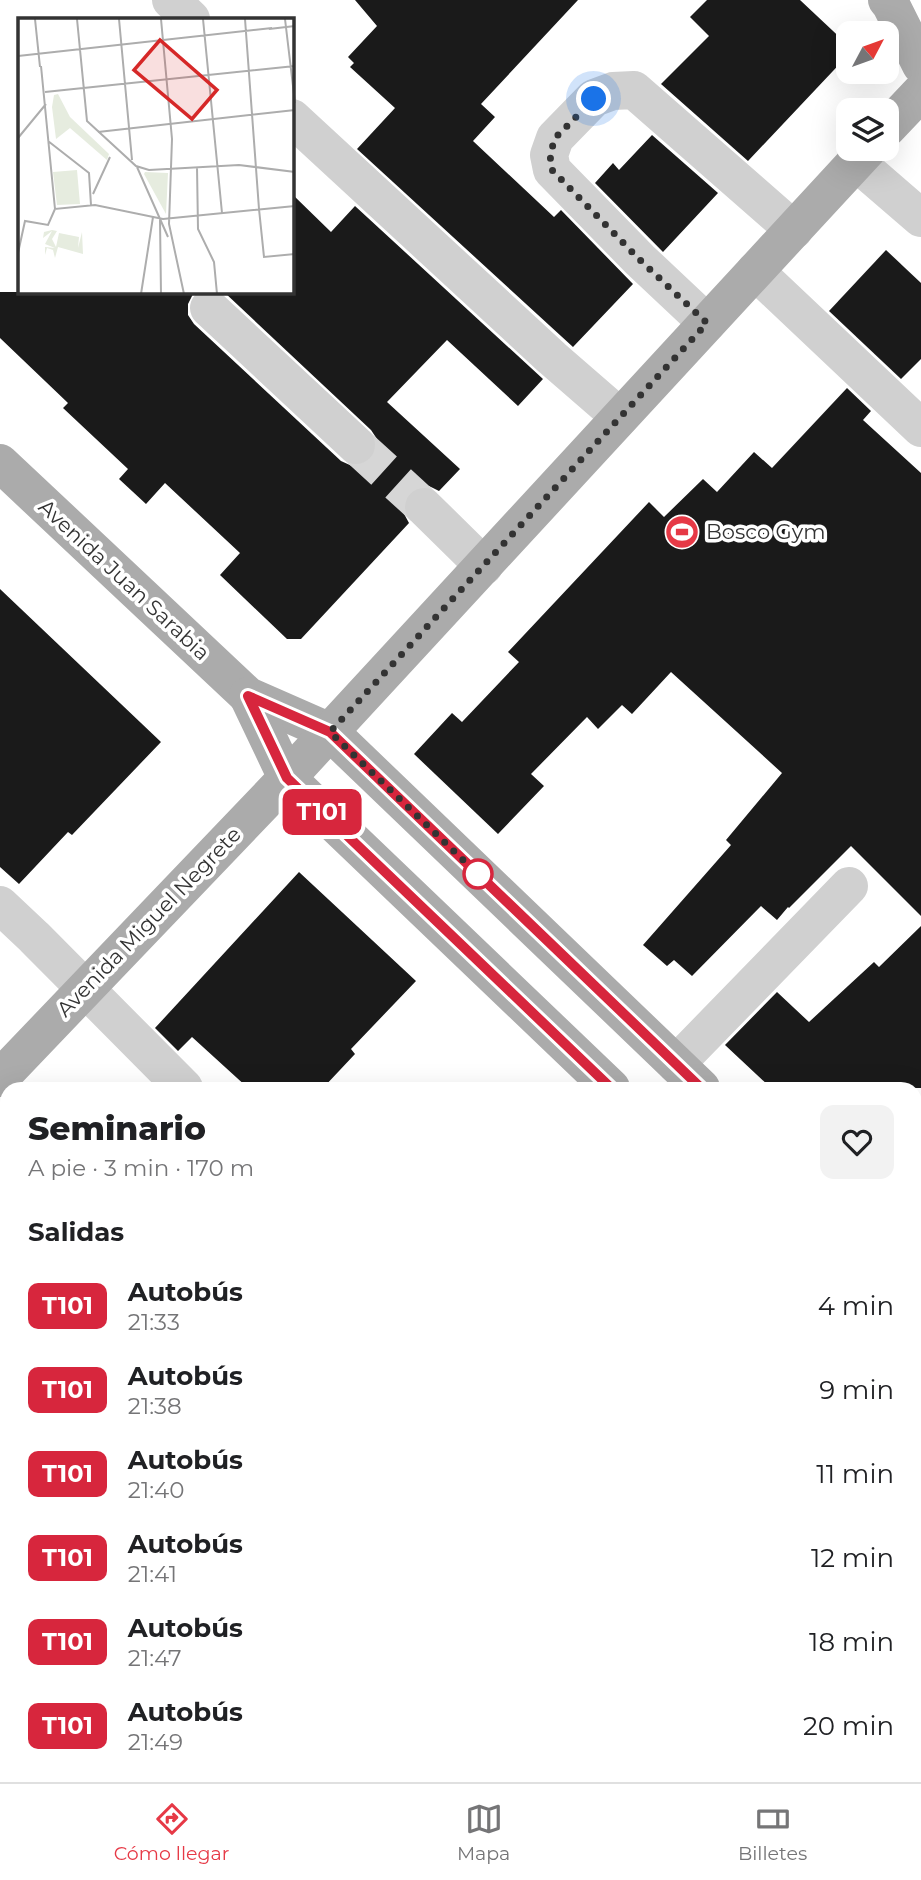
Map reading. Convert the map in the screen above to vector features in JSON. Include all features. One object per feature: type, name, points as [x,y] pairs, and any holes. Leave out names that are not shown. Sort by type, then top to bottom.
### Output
[{"type":"main road","points":[[900,7],[921,65]]},
{"type":"main road","points":[[899,115],[921,92]]},
{"type":"main road","name":"Avenida Miguel Negrete","points":[[3,1068],[85,988],[287,778],[857,161]]},
{"type":"main road","name":"Avenida Juan Sarabia","points":[[0,463],[248,696],[330,732],[688,1077]]},
{"type":"main road","name":"Avenida Juan Sarabia","points":[[248,696],[287,778],[605,1082]]},
{"type":"street","points":[[171,0],[190,18]]},
{"type":"street","points":[[707,323],[640,260],[552,170],[550,155],[555,138],[594,99],[612,91],[634,90],[794,230]]},
{"type":"street","points":[[294,120],[552,358],[620,417]]},
{"type":"street","points":[[868,161],[921,218]]},
{"type":"street","points":[[755,271],[921,428]]},
{"type":"street","points":[[209,308],[356,445]]},
{"type":"street","points":[[424,508],[484,566]]},
{"type":"street","points":[[688,1077],[849,886]]},
{"type":"street","points":[[0,905],[178,1082]]},
{"type":"building","points":[[355,0],[578,0],[481,104],[495,117],[473,141],[554,217],[561,210],[633,284],[573,347],[357,149],[395,108],[350,67],[354,63],[348,57],[377,26]]},
{"type":"building","points":[[707,0],[800,0],[836,34],[836,68],[748,161],[661,84],[709,36],[690,17]]},
{"type":"building","points":[[652,135],[718,193],[663,252],[595,183],[613,163],[619,170]]},
{"type":"building","points":[[294,196],[331,232],[355,206],[543,379],[518,406],[447,340],[387,402],[460,469],[439,491],[429,486],[419,486],[409,491],[403,501],[403,512],[409,523],[301,639],[287,639],[220,575],[240,553],[165,483],[146,504],[119,479],[128,469],[63,408],[68,403],[0,338],[0,292],[193,294],[188,304],[188,315],[194,324],[341,461],[352,466],[363,466],[372,459],[377,449],[377,439],[371,430],[226,294],[294,294]]},
{"type":"building","points":[[886,250],[921,283],[921,359],[901,379],[829,311]]},
{"type":"building","points":[[847,388],[871,411],[863,420],[921,473],[921,916],[851,846],[777,920],[761,906],[692,976],[674,960],[667,966],[643,945],[731,845],[726,840],[782,773],[671,672],[632,714],[622,705],[598,729],[587,717],[531,774],[544,786],[498,834],[414,754],[452,713],[462,722],[519,662],[508,652],[649,502],[664,517],[703,479],[717,492],[754,452],[772,468]]},
{"type":"building","points":[[0,589],[161,742],[72,835],[68,832],[19,884],[0,867]]},
{"type":"building","points":[[299,872],[416,981],[351,1049],[355,1054],[329,1082],[241,1082],[192,1037],[178,1051],[155,1028]]},
{"type":"building","points":[[921,926],[921,1082],[765,1082],[725,1045],[777,992],[809,1022],[874,962],[879,967]]},
{"type":"tunnel","points":[[356,445],[424,507]]},
{"type":"bus line","name":"T101","points":[[605,1082],[287,778],[248,696],[330,732],[695,1082]]},
{"type":"place","name":"Bosco Gym","points":[[682,532]]},
{"type":"route","points":[[478,874],[484,880],[330,732],[707,323],[640,260],[552,170],[550,155],[555,138],[594,99]]}]
